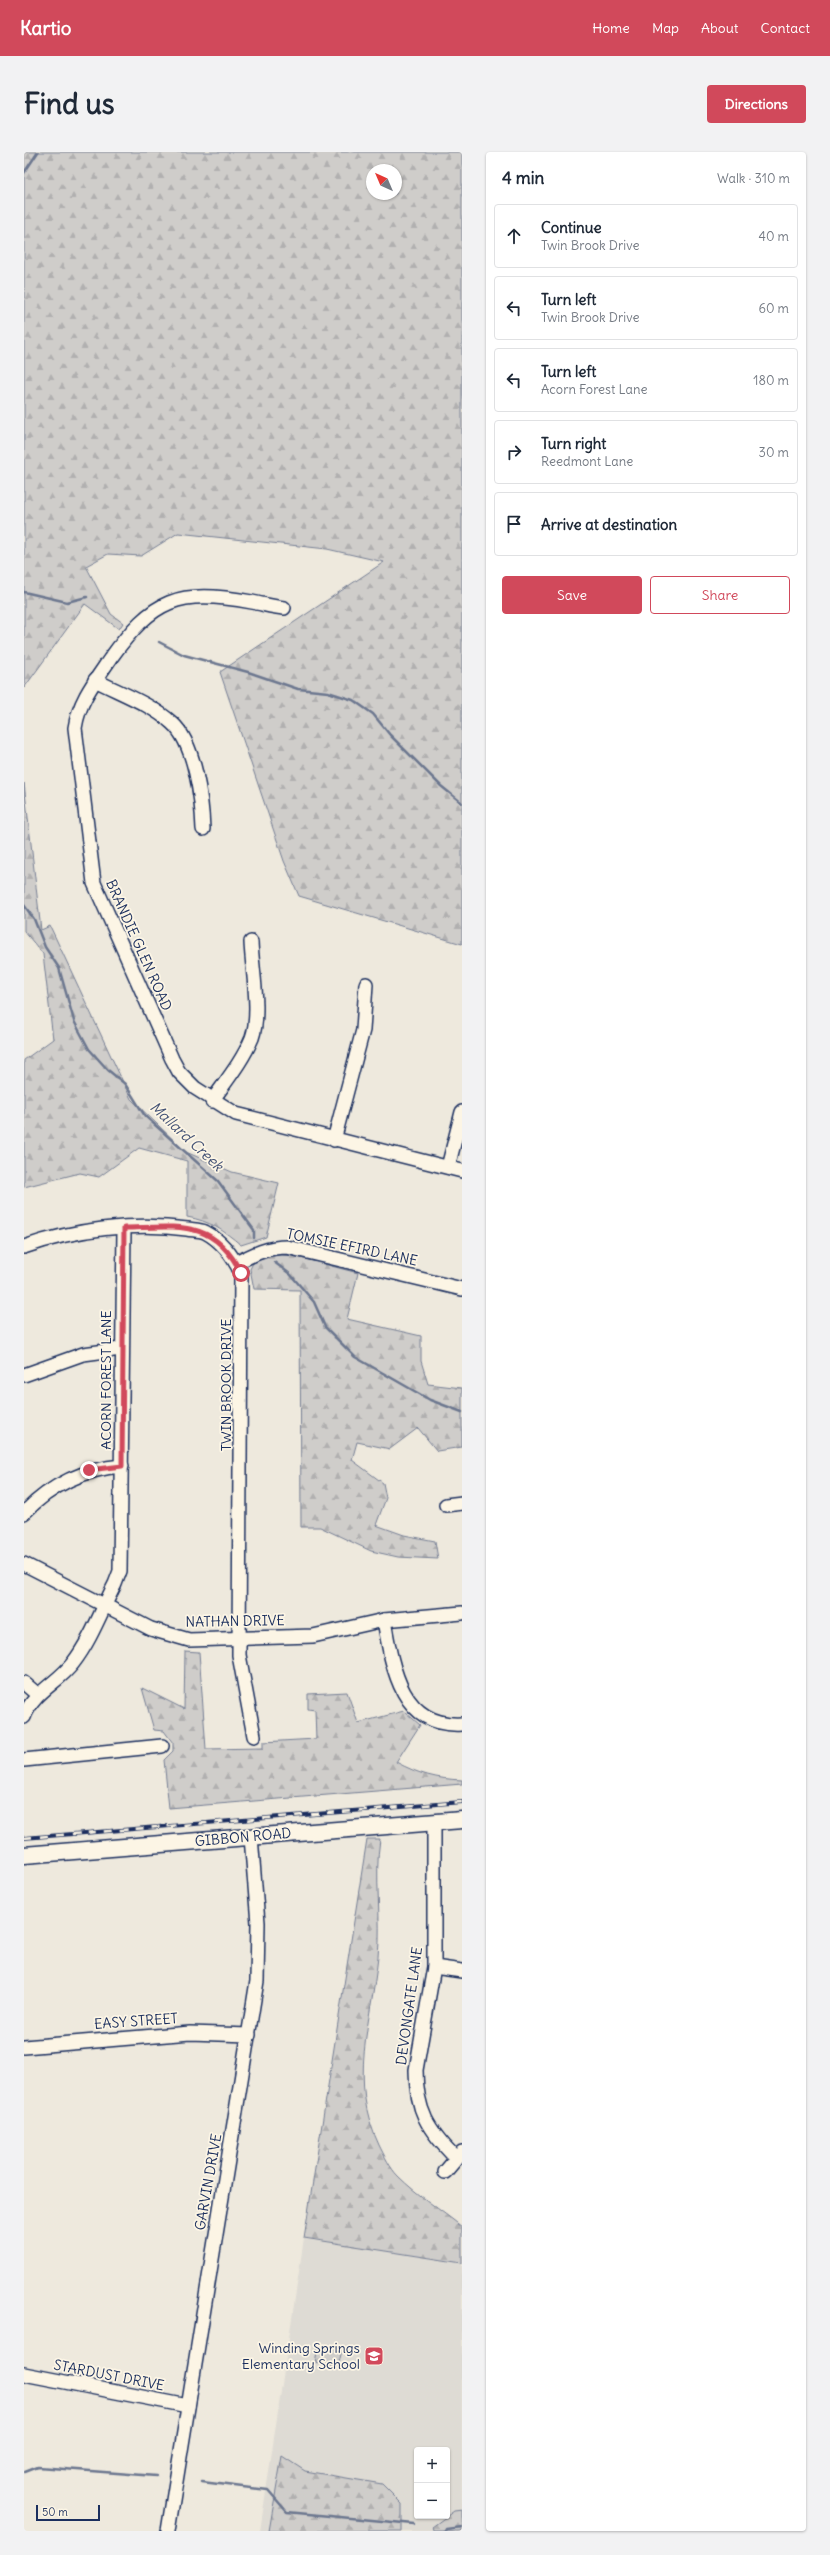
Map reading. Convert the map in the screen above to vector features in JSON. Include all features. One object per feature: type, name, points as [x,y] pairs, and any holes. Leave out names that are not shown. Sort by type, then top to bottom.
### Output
[{"type":"main road","name":"GIBBON ROAD","points":[[24,1855],[462,1820]]},
{"type":"street","name":"BRANDIE GLEN ROAD","points":[[284,608],[252,602],[201,597],[179,599],[154,610],[132,629],[95,680],[81,706],[75,728],[94,883],[172,1059],[186,1080],[212,1101],[236,1114],[334,1140],[462,1171]]},
{"type":"street","points":[[95,680],[165,717],[179,731],[198,780],[203,829]]},
{"type":"street","points":[[212,1101],[239,1061],[252,1036],[255,1012],[251,942]]},
{"type":"street","points":[[334,1140],[363,1030],[366,984]]},
{"type":"street","points":[[448,1167],[462,1112]]},
{"type":"street","name":"TWIN BROOK DRIVE","points":[[24,1247],[47,1239],[86,1231],[124,1228],[172,1227],[204,1231],[221,1242],[236,1263],[241,1273],[240,1655],[252,1714],[254,1736]]},
{"type":"street","name":"ACORN FOREST LANE","points":[[24,1717],[28,1706],[38,1695],[74,1663],[120,1571],[122,1466],[121,1349],[124,1228]]},
{"type":"street","name":"TOMSIE EFIRD LANE","points":[[236,1263],[259,1251],[274,1247],[287,1247],[462,1290]]},
{"type":"street","points":[[24,1375],[60,1360],[83,1354],[121,1349]]},
{"type":"street","points":[[24,1514],[38,1499],[71,1477],[89,1470],[122,1466]]},
{"type":"street","points":[[446,1505],[462,1503]]},
{"type":"street","name":"NATHAN DRIVE","points":[[24,1564],[104,1605],[171,1636],[189,1640],[313,1636],[384,1620],[462,1613]]},
{"type":"street","points":[[384,1620],[389,1650],[402,1691],[407,1699],[420,1712],[440,1724],[462,1724]]},
{"type":"street","points":[[24,1683],[38,1695]]},
{"type":"street","points":[[24,1760],[162,1746]]},
{"type":"street","name":"DEVONGATE LANE","points":[[434,1822],[434,1967],[416,2070],[417,2096],[428,2126],[459,2155]]},
{"type":"street","name":"GARVIN DRIVE","points":[[168,2531],[257,1981],[259,1952],[251,1837]]},
{"type":"street","points":[[434,1967],[462,1971]]},
{"type":"street","name":"EASY STREET","points":[[24,2043],[190,2033],[249,2035]]},
{"type":"street","points":[[445,2172],[459,2155]]},
{"type":"street","name":"STARDUST DRIVE","points":[[24,2374],[188,2406]]},
{"type":"shaded area","name":"Winding Springs Elementary School","points":[[304,2238],[462,2263],[462,2531],[260,2531]]},
{"type":"green space","points":[[24,152],[462,152],[462,944],[299,896],[284,861],[220,672],[384,562],[327,549],[178,533],[141,556],[108,554],[86,566],[111,614],[123,623],[119,629],[85,604],[24,688]]},
{"type":"green space","points":[[24,783],[41,930],[50,926],[131,1099],[186,1152],[232,1172],[279,1183],[266,1237],[241,1245],[216,1227],[203,1221],[187,1217],[187,1161],[139,1148],[99,1177],[80,1173],[24,1187],[24,1060],[53,1039],[43,954],[24,931]]},
{"type":"green space","points":[[280,1255],[293,1256],[358,1273],[347,1319],[421,1336],[421,1361],[428,1384],[462,1388],[462,1447],[437,1451],[418,1428],[390,1449],[357,1442],[352,1460],[383,1483],[386,1498],[376,1525],[404,1535],[435,1541],[438,1559],[398,1557],[371,1551],[320,1527],[301,1527],[300,1290],[254,1289],[250,1269],[253,1263],[266,1257]]},
{"type":"green space","points":[[185,1651],[199,1652],[206,1749],[263,1748],[263,1742],[316,1739],[315,1710],[308,1709],[308,1694],[347,1692],[358,1723],[404,1711],[420,1725],[396,1762],[412,1770],[428,1775],[462,1780],[462,1784],[169,1808],[164,1760],[173,1751],[173,1743],[164,1731],[154,1730],[142,1688],[184,1709]]},
{"type":"green space","points":[[367,1839],[380,1839],[378,1854],[378,1957],[364,2052],[363,2075],[365,2098],[370,2121],[379,2145],[395,2173],[413,2190],[462,2227],[462,2263],[304,2238]]},
{"type":"green space","points":[[318,2346],[342,2350],[338,2367],[315,2363]]},
{"type":"green space","points":[[282,2456],[305,2471],[382,2484],[402,2504],[402,2531],[269,2531]]},
{"type":"green space","points":[[462,2510],[462,2531],[433,2531],[432,2527],[443,2519],[450,2519],[450,2514],[454,2511]]},
{"type":"waterway","name":"Mallard Creek","points":[[24,173],[38,152]]},
{"type":"waterway","points":[[24,592],[67,602],[87,597]]},
{"type":"waterway","points":[[159,642],[184,655],[248,672],[298,689],[328,692],[353,700],[373,714],[390,735],[441,786],[462,803]]},
{"type":"waterway","name":"Mallard Creek","points":[[24,905],[34,919],[45,947],[59,968],[74,1021],[89,1049],[108,1070],[125,1084],[145,1116],[218,1181],[254,1230],[254,1238]]},
{"type":"waterway","name":"Mallard Creek","points":[[274,1262],[290,1274],[314,1302],[325,1327],[355,1357],[430,1400],[462,1412]]},
{"type":"waterway","points":[[25,2472],[38,2467],[156,2476]]},
{"type":"waterway","points":[[202,2482],[268,2490],[287,2512],[414,2524]]},
{"type":"waterway","points":[[445,2531],[446,2529],[462,2527]]},
{"type":"railway","points":[[24,1838],[462,1802]]},
{"type":"place","name":"Winding Springs Elementary School","points":[[374,2356]]},
{"type":"route","points":[[89,1470],[122,1466],[121,1349],[124,1228],[172,1227],[204,1231],[221,1242],[236,1263],[241,1273]]}]
